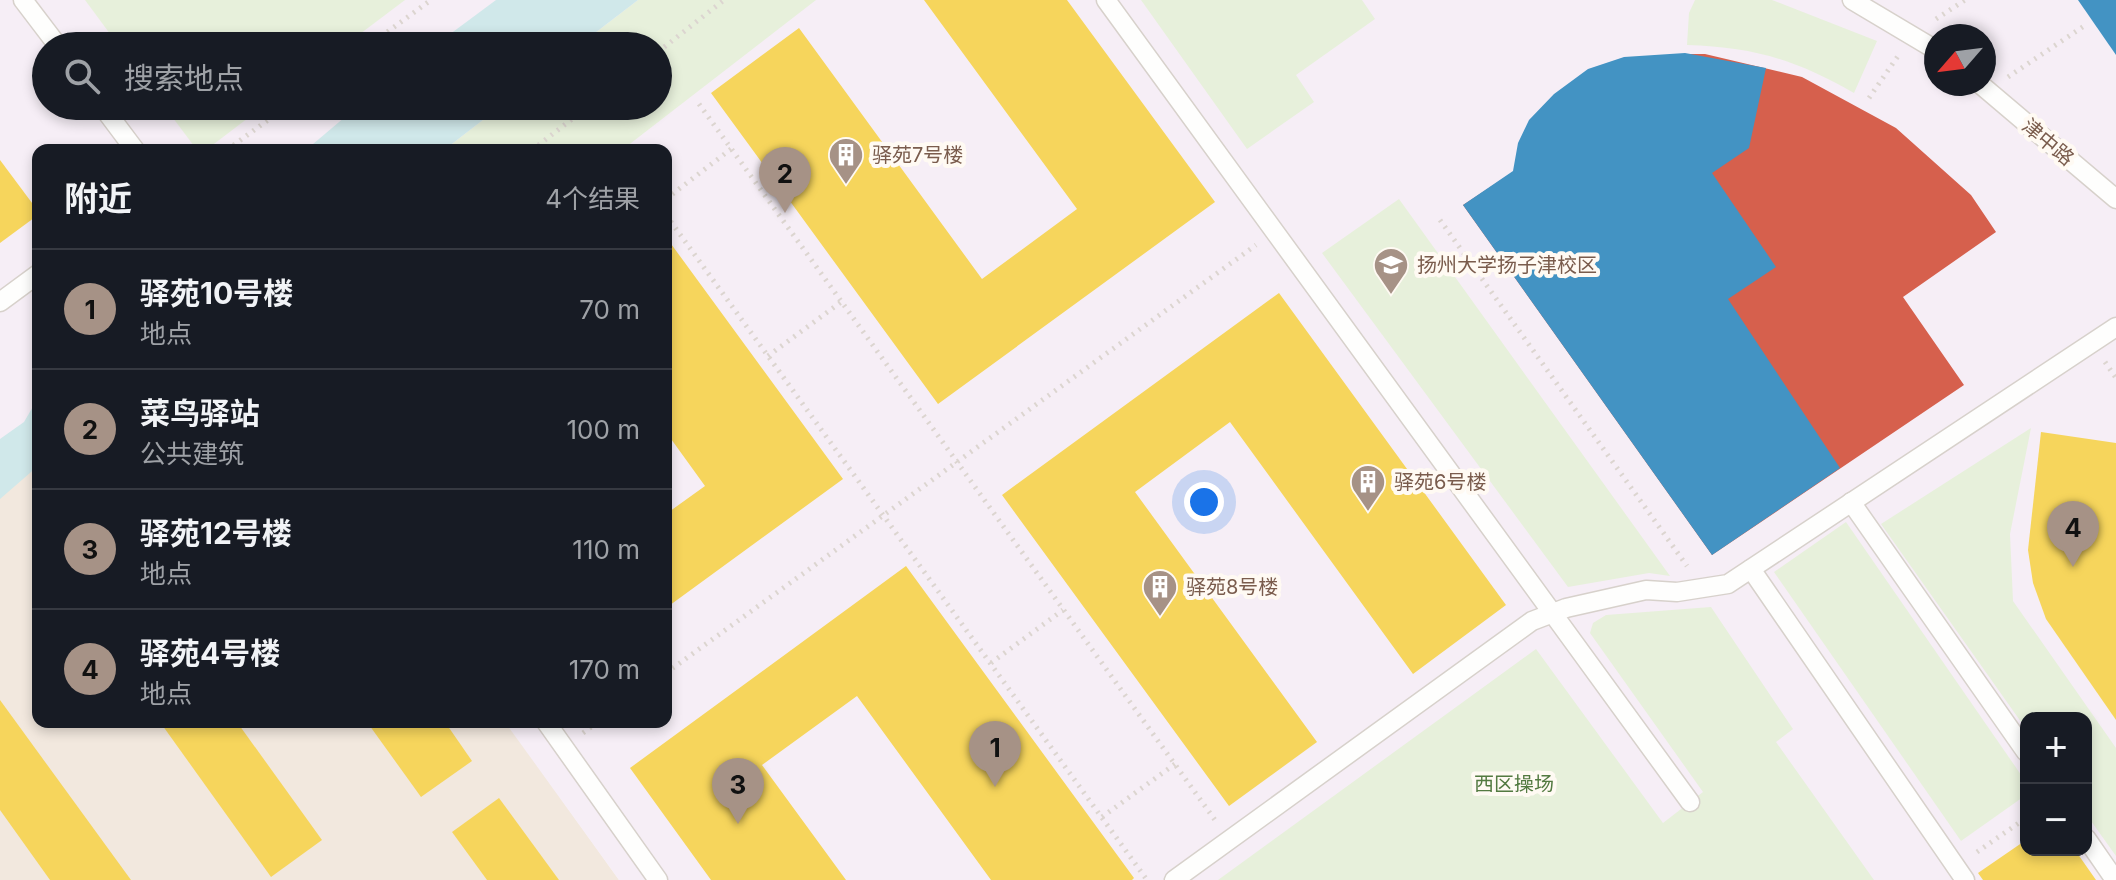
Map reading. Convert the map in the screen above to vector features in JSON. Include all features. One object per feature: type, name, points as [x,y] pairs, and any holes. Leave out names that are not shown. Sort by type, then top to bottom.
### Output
[{"type":"lane","points":[[23,0],[47,32]]},
{"type":"lane","points":[[1106,0],[1690,802]]},
{"type":"lane","points":[[1852,0],[1924,42]]},
{"type":"lane","name":"津中路","points":[[1994,96],[2116,199]]},
{"type":"lane","points":[[112,120],[130,144]]},
{"type":"lane","points":[[0,302],[32,278]]},
{"type":"lane","points":[[1174,880],[1532,621],[1646,590],[1704,590],[1728,584],[2116,327]]},
{"type":"lane","points":[[1851,502],[2020,743]]},
{"type":"lane","points":[[1751,569],[1961,873]]},
{"type":"lane","points":[[550,728],[658,880]]},
{"type":"lane","points":[[2092,847],[2115,880]]},
{"type":"path","points":[[387,32],[431,0]]},
{"type":"path","points":[[672,41],[724,0]]},
{"type":"path","points":[[2016,71],[2087,24]]},
{"type":"path","points":[[1869,98],[1913,35]]},
{"type":"path","points":[[699,104],[1229,840]]},
{"type":"path","points":[[235,144],[268,120]]},
{"type":"path","points":[[540,144],[571,120]]},
{"type":"path","points":[[672,194],[731,149]]},
{"type":"path","points":[[1440,220],[1704,590]]},
{"type":"path","points":[[672,223],[1147,880]]},
{"type":"path","points":[[672,669],[1275,231]]},
{"type":"path","points":[[768,356],[842,302]]},
{"type":"path","points":[[991,663],[1063,610]]},
{"type":"path","points":[[1102,817],[1175,764]]},
{"type":"path","points":[[1961,873],[2020,823]]},
{"type":"shaded area","name":"扬州大学扬子津校区","points":[[0,0],[2116,0],[2116,880],[619,880],[509,728],[672,728],[672,144],[32,144],[32,447],[0,474]]},
{"type":"shaded area","points":[[32,471],[32,728],[510,728],[619,880],[0,880],[0,497]]},
{"type":"green space","points":[[85,0],[405,0],[363,32],[109,32]]},
{"type":"green space","points":[[638,0],[816,0],[672,111],[672,32],[596,32]]},
{"type":"green space","points":[[1141,0],[1362,0],[1375,19],[1296,75],[1314,102],[1247,149]]},
{"type":"green space","points":[[1695,0],[1772,0],[1877,41],[1854,93],[1774,57],[1687,45],[1689,13]]},
{"type":"green space","points":[[174,120],[246,120],[214,144],[192,144]]},
{"type":"green space","points":[[483,120],[661,120],[630,144],[452,144]]},
{"type":"green space","points":[[1399,199],[1670,576],[1649,573],[1568,587],[1322,253]]},
{"type":"green space","points":[[2031,428],[2010,534],[2013,601],[2091,712],[2020,712],[2020,721],[1881,524]]},
{"type":"green space","points":[[1846,522],[2020,773],[2020,799],[1961,841],[1774,572]]},
{"type":"green space","name":"西区操场","points":[[1711,607],[1793,729],[1776,742],[1874,880],[1218,880],[1536,649],[1663,823],[1703,792],[1590,633],[1593,623],[1606,615]]},
{"type":"green space","points":[[2092,714],[2116,748],[2116,856],[2092,822]]},
{"type":"water","points":[[496,0],[638,0],[596,32],[453,32]]},
{"type":"water","points":[[341,120],[483,120],[452,144],[313,144]]},
{"type":"water","points":[[32,408],[32,471],[0,499],[0,439],[24,422]]},
{"type":"building: 住宅","points":[[924,0],[1067,0],[1215,202],[938,404],[711,93],[799,28],[982,279],[1077,209]]},
{"type":"building: 住宅","points":[[0,160],[32,203],[32,219],[0,243]]},
{"type":"building: 住宅","points":[[672,245],[843,479],[672,604],[672,510],[705,486],[672,440]]},
{"type":"building: 住宅","points":[[1279,293],[1506,605],[1413,674],[1230,422],[1135,492],[1317,742],[1229,806],[1002,495]]},
{"type":"building: 住宅","points":[[2041,432],[2116,443],[2116,720],[2046,619],[2033,583],[2028,550]]},
{"type":"building: 住宅","points":[[906,566],[1134,878],[1132,880],[991,880],[857,696],[762,765],[846,880],[711,880],[630,768]]},
{"type":"building: 住宅","points":[[0,700],[131,880],[50,880],[0,810]]},
{"type":"building: 住宅","points":[[164,728],[241,728],[322,840],[271,877]]},
{"type":"building: 住宅","points":[[371,728],[449,728],[472,761],[421,797]]},
{"type":"building: 住宅","points":[[499,798],[559,880],[487,880],[452,832]]},
{"type":"building: 住宅","points":[[2020,844],[2020,856],[2079,856],[2096,880],[1983,880],[1978,873]]},
{"type":"building: 商业","points":[[1673,54],[1705,54],[1802,77],[1896,128],[1971,195],[1996,232],[1903,297],[1964,385],[1712,555],[1463,205],[1580,128],[1585,135],[1670,82]]},
{"type":"building: 学校","points":[[2078,0],[2116,0],[2116,55]]},
{"type":"building: 学校","points":[[1685,53],[1766,68],[1749,148],[1712,173],[1776,267],[1728,299],[1840,468],[1712,555],[1463,205],[1513,171],[1518,143],[1529,120],[1554,94],[1588,69],[1624,57]]},
{"type":"place","name":"驿苑7号楼","points":[[846,186]]},
{"type":"place","name":"菜鸟驿站","points":[[785,213]]},
{"type":"place","name":"扬州大学扬子津校区","points":[[1391,296]]},
{"type":"place","name":"驿苑6号楼","points":[[1368,513]]},
{"type":"place","name":"驿苑4号楼","points":[[2073,567]]},
{"type":"place","name":"驿苑8号楼","points":[[1160,618]]},
{"type":"place","name":"驿苑10号楼","points":[[995,787]]},
{"type":"place","name":"驿苑12号楼","points":[[738,824]]}]
